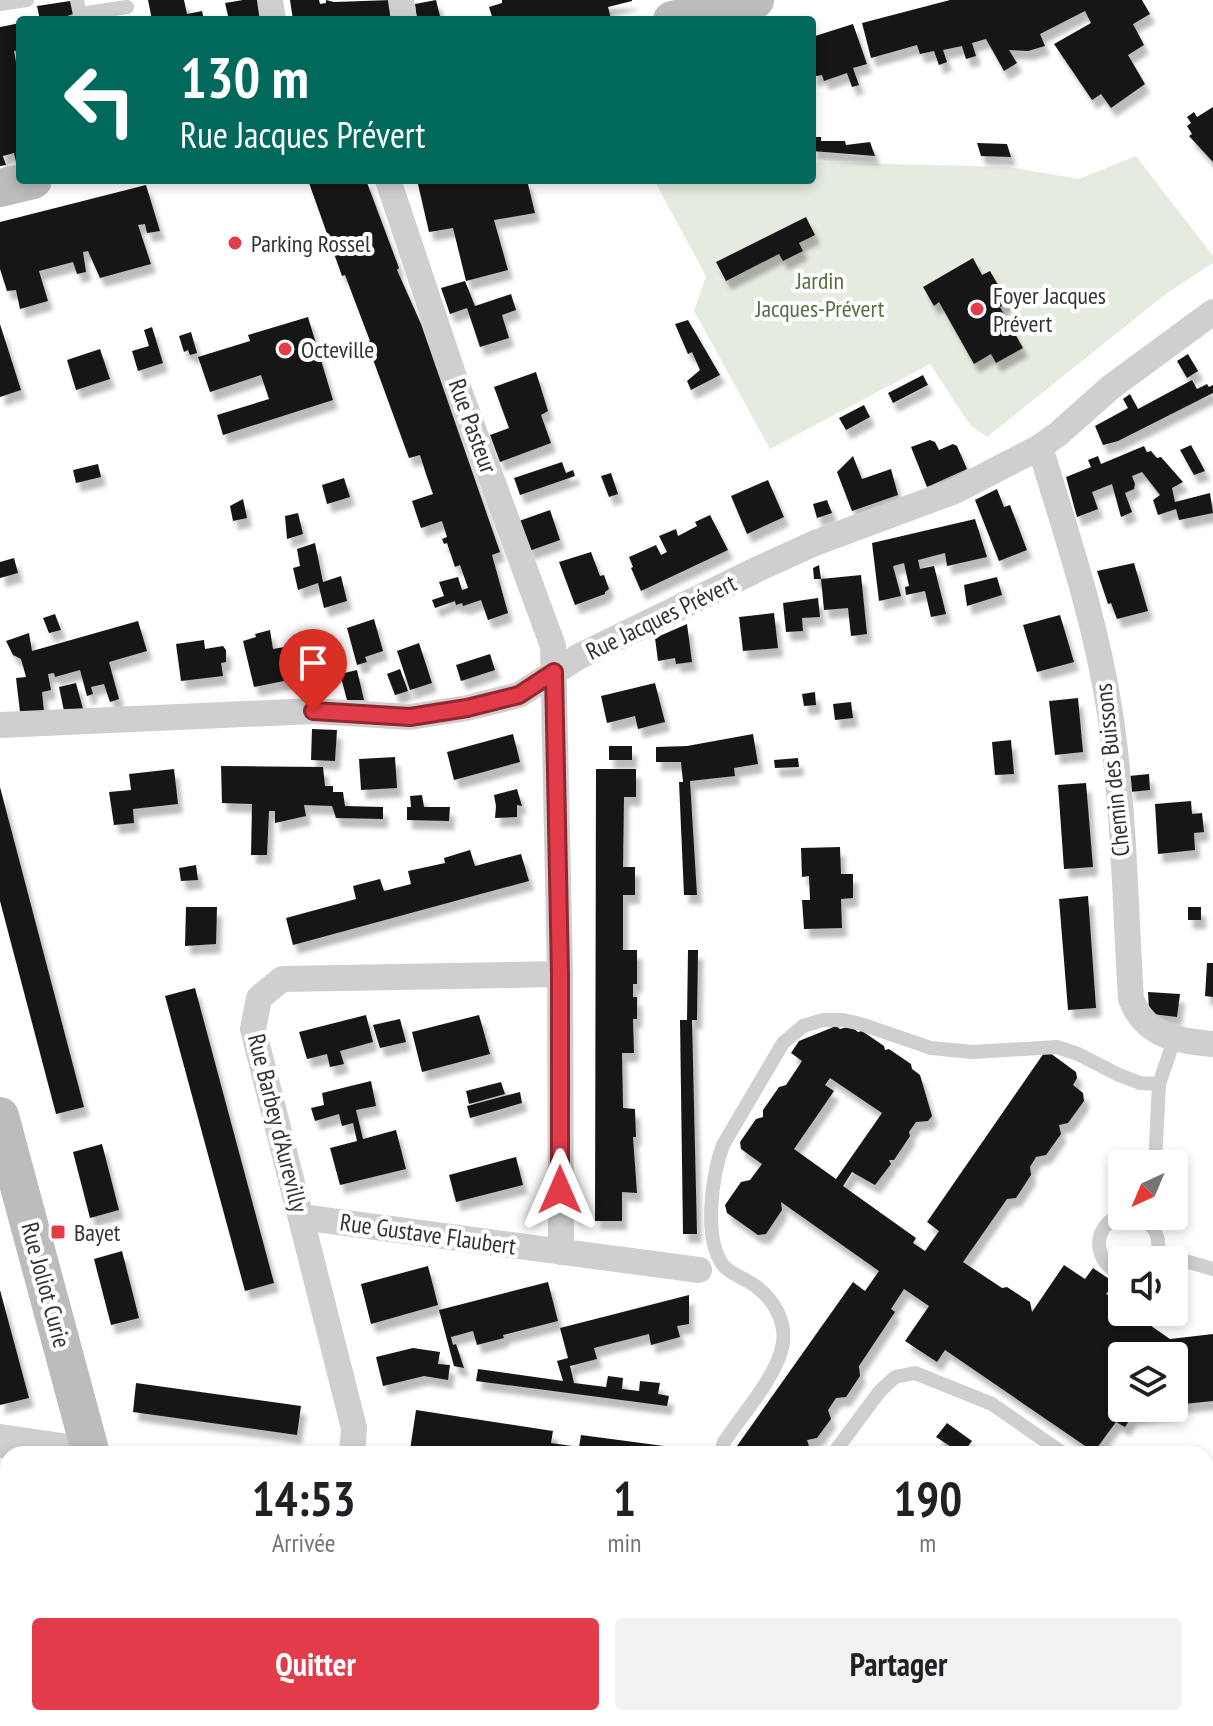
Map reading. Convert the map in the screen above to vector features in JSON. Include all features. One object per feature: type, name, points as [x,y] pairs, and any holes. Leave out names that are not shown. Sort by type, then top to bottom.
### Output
[{"type":"main road","points":[[676,13],[755,0]]},
{"type":"main road","name":"Rue Joliot Curie","points":[[0,1116],[88,1446]]},
{"type":"street","name":"Rue Pasteur","points":[[389,184],[454,377],[553,646],[560,974],[561,1252]]},
{"type":"street","name":"Rue Jacques Prévert","points":[[0,725],[313,711],[410,717],[467,708],[519,695],[578,657],[815,543],[955,491],[1040,447],[1111,387],[1213,312]]},
{"type":"street","name":"Chemin des Buissons","points":[[1040,447],[1089,607],[1110,708],[1131,999],[1136,1013],[1152,1030],[1174,1040],[1213,1044]]},
{"type":"street","name":"Rue Barbey d'Aurevilly","points":[[353,1446],[354,1428],[253,1029],[259,998],[282,979],[560,974]]},
{"type":"street","name":"Rue Gustave Flaubert","points":[[301,1217],[712,1269]]},
{"type":"street","points":[[0,1441],[35,1446]]},
{"type":"lane","points":[[0,4],[27,0]]},
{"type":"lane","points":[[79,11],[127,7]]},
{"type":"lane","points":[[723,1446],[777,1364],[783,1345],[778,1309],[755,1285],[712,1269],[717,1161],[723,1145],[783,1043],[803,1026],[823,1020],[843,1020],[931,1048],[972,1052],[1057,1047],[1140,1083],[1159,1084]]},
{"type":"lane","points":[[1156,1150],[1159,1084],[1174,1040]]},
{"type":"lane","points":[[1108,1222],[1103,1227],[1098,1246],[1108,1266]]},
{"type":"lane","points":[[1188,1264],[1213,1269]]},
{"type":"lane","points":[[839,1446],[880,1391],[895,1377],[915,1373],[992,1404],[1052,1446]]},
{"type":"green space","name":"Jardin Jacques-Prévert","points":[[1136,156],[1213,256],[1213,263],[1167,293],[987,437],[970,425],[930,364],[770,449],[694,311],[706,276],[656,184],[816,184],[816,162],[1008,167],[1079,179]]},
{"type":"building","points":[[148,0],[184,0],[187,14],[202,11],[203,16],[151,16]]},
{"type":"building","points":[[258,0],[260,16],[228,16],[225,3]]},
{"type":"building","points":[[290,0],[319,0],[320,4],[326,3],[326,0],[391,0],[393,16],[292,16]]},
{"type":"building","points":[[436,0],[440,16],[416,16],[415,4]]},
{"type":"building","points":[[502,0],[632,0],[608,7],[610,16],[492,16],[489,7],[502,3]]},
{"type":"building","points":[[950,0],[1142,0],[1150,14],[1133,24],[1144,45],[1128,55],[1145,84],[1111,108],[1101,94],[1092,100],[1054,44],[1091,23],[1085,11],[1040,34],[1045,46],[1028,51],[1009,50],[1017,63],[1004,71],[986,39],[972,43],[976,56],[966,59],[962,46],[943,50],[947,62],[939,65],[934,51],[920,54],[917,45],[871,58],[862,23]]},
{"type":"building","points":[[70,1],[76,13],[39,16],[37,6]]},
{"type":"building","points":[[16,24],[16,162],[14,153],[3,156],[6,165],[0,166],[0,27]]},
{"type":"building","points":[[853,24],[867,64],[853,68],[859,85],[852,87],[847,73],[824,81],[822,75],[816,76],[816,36]]},
{"type":"building","points":[[1213,107],[1213,162],[1189,136],[1192,134],[1187,126],[1191,123],[1187,117],[1194,112],[1197,117]]},
{"type":"building","points":[[816,137],[821,137],[821,141],[845,141],[846,145],[870,142],[875,156],[816,151]]},
{"type":"building","points":[[977,143],[1007,144],[1011,157],[981,156]]},
{"type":"building","points":[[309,184],[368,184],[399,268],[397,270],[421,324],[500,552],[492,555],[508,613],[488,620],[481,600],[463,606],[462,603],[456,605],[455,601],[435,608],[432,600],[444,596],[439,582],[458,577],[462,590],[468,588],[460,565],[455,567],[447,543],[444,544],[442,539],[447,537],[442,521],[421,528],[412,501],[433,494],[420,455],[409,458],[367,343],[370,341],[345,275],[342,276]]},
{"type":"building","points":[[418,184],[528,184],[535,213],[494,220],[508,270],[466,281],[453,228],[429,232]]},
{"type":"building","points":[[146,185],[160,231],[147,233],[145,224],[138,225],[151,264],[100,278],[88,251],[83,252],[86,272],[77,274],[73,262],[39,271],[48,301],[20,309],[16,290],[7,291],[0,269],[0,222]]},
{"type":"building","points":[[806,217],[815,235],[799,243],[803,251],[783,261],[779,254],[726,281],[716,262]]},
{"type":"building","name":"Foyer Jacques Prévert","points":[[973,258],[982,275],[990,271],[1008,302],[1000,307],[1023,348],[996,363],[991,354],[974,364],[939,302],[934,306],[923,287]]},
{"type":"building","points":[[465,281],[475,306],[511,294],[516,310],[502,315],[509,338],[480,347],[467,308],[450,314],[441,288]]},
{"type":"building","points":[[308,317],[333,400],[223,435],[217,415],[269,399],[261,375],[210,392],[198,357],[250,341],[248,335]]},
{"type":"building","points":[[688,320],[720,375],[691,390],[687,381],[700,370],[692,352],[688,354],[675,324]]},
{"type":"building","points":[[0,324],[21,390],[0,397]]},
{"type":"building","points":[[152,327],[163,363],[138,371],[132,351],[149,346],[144,330]]},
{"type":"building","points":[[191,332],[197,353],[190,355],[188,350],[184,352],[179,336]]},
{"type":"building","points":[[100,349],[110,379],[76,390],[67,360]]},
{"type":"building","points":[[1188,354],[1198,371],[1187,378],[1177,361]]},
{"type":"building","points":[[536,372],[548,411],[541,415],[551,443],[500,462],[490,435],[509,428],[494,387]]},
{"type":"building","points":[[923,375],[928,385],[893,403],[888,393]]},
{"type":"building","points":[[1192,380],[1197,389],[1207,384],[1209,387],[1213,385],[1213,393],[1118,441],[1103,445],[1095,426],[1128,408],[1123,399],[1130,394],[1138,409]]},
{"type":"building","points":[[864,405],[870,417],[846,430],[839,418]]},
{"type":"building","points":[[930,440],[939,450],[953,444],[957,446],[967,469],[927,487],[911,447]]},
{"type":"building","points":[[1191,445],[1205,471],[1194,475],[1180,450]]},
{"type":"building","points":[[1144,446],[1147,452],[1161,457],[1183,482],[1172,488],[1175,502],[1210,493],[1213,513],[1179,520],[1176,509],[1158,515],[1153,500],[1160,495],[1142,472],[1132,476],[1134,489],[1125,493],[1132,512],[1121,517],[1112,484],[1092,492],[1098,509],[1077,517],[1066,477],[1091,467],[1088,460],[1098,456],[1101,464]]},
{"type":"building","points":[[853,456],[862,479],[891,469],[898,495],[852,511],[837,472]]},
{"type":"building","points":[[562,462],[566,473],[573,470],[575,476],[520,495],[514,478]]},
{"type":"building","points":[[98,464],[101,477],[76,483],[73,470]]},
{"type":"building","points":[[611,473],[618,494],[609,497],[601,476]]},
{"type":"building","points":[[344,478],[350,497],[327,504],[322,485]]},
{"type":"building","points":[[768,480],[784,517],[747,534],[731,496]]},
{"type":"building","points":[[997,489],[1004,507],[1010,505],[1027,550],[999,561],[975,500]]},
{"type":"building","points":[[243,499],[247,518],[233,521],[230,506]]},
{"type":"building","points":[[827,500],[832,513],[817,518],[813,504]]},
{"type":"building","points":[[550,510],[560,540],[529,551],[519,521]]},
{"type":"building","points":[[298,513],[303,534],[287,539],[285,516]]},
{"type":"building","points":[[710,515],[728,550],[641,591],[629,557],[656,545],[661,555],[667,552],[659,536],[676,529],[678,536]]},
{"type":"building","points":[[975,519],[987,557],[947,566],[945,553],[918,560],[920,569],[934,566],[946,614],[931,617],[925,591],[906,595],[905,587],[909,586],[904,563],[893,566],[901,596],[879,601],[872,543]]},
{"type":"building","points":[[315,543],[323,582],[341,576],[347,601],[324,608],[318,583],[298,590],[293,568],[300,566],[297,549]]},
{"type":"building","points":[[591,552],[600,576],[604,575],[609,589],[605,594],[575,605],[559,562]]},
{"type":"building","points":[[14,558],[18,573],[0,578],[0,562]]},
{"type":"building","points":[[1134,563],[1148,611],[1117,619],[1111,603],[1108,604],[1097,571]]},
{"type":"building","points":[[819,565],[821,579],[814,579],[813,568]]},
{"type":"building","points":[[861,575],[867,634],[851,636],[848,608],[824,610],[821,579]]},
{"type":"building","points":[[997,577],[1002,595],[967,606],[964,585]]},
{"type":"building","points":[[818,598],[820,617],[802,618],[803,631],[786,632],[783,603]]},
{"type":"building","points":[[774,613],[778,648],[743,651],[739,617]]},
{"type":"building","points":[[55,614],[61,630],[49,633],[43,618]]},
{"type":"building","points":[[1060,615],[1074,662],[1037,672],[1023,625]]},
{"type":"building","points":[[374,619],[383,651],[365,657],[367,662],[357,665],[347,628]]},
{"type":"building","points":[[138,621],[147,651],[109,662],[119,699],[110,702],[104,684],[91,687],[93,694],[87,696],[80,670],[55,677],[54,673],[48,674],[51,690],[42,692],[44,712],[20,712],[16,678],[26,677],[21,659],[13,655],[6,641],[29,633],[32,651]]},
{"type":"building","points":[[687,624],[692,662],[676,664],[675,658],[658,661],[655,638]]},
{"type":"building","points":[[270,630],[273,649],[313,642],[319,674],[254,687],[243,641]]},
{"type":"building","points":[[204,640],[205,649],[223,646],[226,650],[226,662],[221,663],[223,676],[181,681],[176,644]]},
{"type":"building","points":[[419,643],[432,683],[410,690],[397,651]]},
{"type":"building","points":[[490,654],[495,670],[461,681],[456,665]]},
{"type":"building","points":[[400,669],[408,691],[395,695],[387,674]]},
{"type":"building","points":[[357,670],[364,700],[347,700],[340,674]]},
{"type":"building","points":[[76,683],[83,709],[64,711],[59,687]]},
{"type":"building","points":[[655,683],[665,722],[638,729],[635,716],[607,723],[601,696]]},
{"type":"building","points":[[815,692],[816,705],[804,706],[802,694]]},
{"type":"building","points":[[1078,698],[1083,752],[1055,755],[1049,701]]},
{"type":"building","points":[[851,702],[853,718],[835,720],[833,704]]},
{"type":"building","points":[[312,729],[337,730],[335,761],[311,760]]},
{"type":"building","points":[[513,734],[520,762],[454,780],[447,752]]},
{"type":"building","points":[[753,734],[758,764],[734,768],[735,776],[690,781],[697,895],[684,895],[679,782],[683,782],[681,762],[656,762],[656,747],[687,746]]},
{"type":"building","points":[[1011,740],[1014,774],[995,775],[992,742]]},
{"type":"building","points":[[609,746],[632,746],[632,760],[609,760]]},
{"type":"building","points":[[395,757],[397,788],[361,790],[359,759]]},
{"type":"building","points":[[798,758],[799,767],[775,768],[774,760]]},
{"type":"building","points":[[221,766],[323,767],[325,786],[333,786],[333,792],[343,792],[345,806],[383,807],[383,819],[336,818],[332,806],[304,805],[306,816],[275,823],[275,811],[269,811],[267,855],[251,855],[252,804],[222,803]]},
{"type":"building","points":[[174,769],[178,804],[133,809],[134,823],[114,825],[109,792],[131,790],[129,774]]},
{"type":"building","points":[[596,769],[636,769],[636,797],[624,797],[623,867],[635,867],[635,895],[623,895],[623,950],[637,950],[637,984],[633,984],[633,997],[637,997],[637,1019],[633,1019],[634,1053],[622,1053],[623,1108],[635,1109],[636,1137],[633,1137],[637,1193],[622,1192],[622,1221],[595,1221]]},
{"type":"building","points":[[1149,774],[1150,790],[1130,792],[1129,776]]},
{"type":"building","points":[[1086,783],[1093,867],[1064,869],[1058,785]]},
{"type":"building","points":[[0,787],[84,1107],[56,1114],[0,901]]},
{"type":"building","points":[[517,789],[522,806],[517,805],[517,817],[495,818],[494,795]]},
{"type":"building","points":[[422,795],[424,807],[450,807],[449,821],[407,820],[410,796]]},
{"type":"building","points":[[1191,801],[1192,814],[1202,813],[1204,832],[1194,833],[1195,850],[1158,854],[1155,804]]},
{"type":"building","points":[[840,847],[841,874],[853,874],[853,898],[841,899],[842,928],[804,929],[802,900],[810,900],[809,876],[802,877],[801,848]]},
{"type":"building","points":[[470,850],[475,866],[521,854],[529,881],[293,945],[286,918],[356,899],[353,886],[380,879],[384,891],[411,884],[408,871],[445,863],[444,858]]},
{"type":"building","points":[[196,865],[198,880],[181,881],[179,868]]},
{"type":"building","points":[[1088,896],[1096,1008],[1068,1010],[1059,899]]},
{"type":"building","points":[[186,907],[217,907],[216,944],[185,946]]},
{"type":"building","points":[[1188,907],[1201,907],[1201,920],[1188,920]]},
{"type":"building","points":[[688,950],[698,950],[697,1020],[692,1020],[697,1234],[683,1234],[680,1020],[687,1020]]},
{"type":"building","points":[[1207,963],[1213,963],[1213,997],[1205,996]]},
{"type":"building","points":[[195,988],[274,1283],[245,1291],[165,996]]},
{"type":"building","points":[[1148,992],[1180,994],[1177,1017],[1152,1014],[1149,1011]]},
{"type":"building","points":[[366,1015],[373,1042],[340,1051],[344,1064],[330,1067],[327,1054],[307,1059],[299,1032]]},
{"type":"building","points":[[479,1015],[490,1054],[422,1072],[412,1032]]},
{"type":"building","points":[[400,1019],[406,1042],[380,1048],[373,1025]]},
{"type":"building","points":[[836,1026],[840,1029],[851,1026],[911,1064],[920,1075],[932,1116],[928,1121],[916,1122],[909,1132],[910,1136],[894,1160],[889,1160],[891,1164],[875,1185],[852,1172],[843,1186],[916,1238],[913,1243],[925,1251],[939,1231],[927,1222],[1046,1050],[1076,1072],[1073,1085],[1083,1093],[1084,1101],[1068,1123],[1059,1125],[1061,1134],[1046,1155],[1036,1157],[1030,1167],[1031,1175],[1016,1198],[1007,1199],[963,1262],[1030,1302],[1032,1312],[1064,1265],[1085,1279],[1093,1268],[1108,1278],[1108,1326],[1151,1326],[1170,1339],[1213,1334],[1213,1401],[1188,1404],[1188,1342],[1108,1342],[1108,1422],[1116,1422],[1098,1446],[1085,1446],[945,1350],[937,1362],[905,1341],[929,1306],[904,1289],[891,1309],[895,1312],[859,1366],[860,1376],[846,1397],[836,1398],[828,1410],[831,1419],[817,1438],[807,1440],[809,1446],[737,1446],[853,1282],[865,1291],[879,1271],[781,1202],[782,1210],[766,1234],[758,1235],[727,1213],[725,1205],[741,1182],[750,1180],[762,1164],[741,1149],[740,1142],[756,1119],[763,1117],[763,1110],[779,1087],[786,1085],[802,1061],[791,1053],[799,1041]],"holes":[[[830,1078],[882,1113],[836,1179],[794,1149],[834,1091],[825,1085]]]},
{"type":"building","points":[[371,1081],[376,1106],[356,1110],[363,1139],[396,1130],[406,1169],[340,1185],[330,1148],[357,1141],[353,1123],[342,1126],[339,1114],[315,1121],[311,1108],[324,1105],[322,1093]]},
{"type":"building","points":[[501,1082],[505,1094],[469,1104],[466,1091]]},
{"type":"building","points":[[520,1092],[522,1103],[470,1118],[467,1106]]},
{"type":"building","points":[[102,1144],[119,1210],[90,1218],[73,1152]]},
{"type":"building","points":[[516,1157],[523,1185],[456,1202],[449,1175]]},
{"type":"building","points":[[122,1251],[139,1318],[111,1325],[94,1259]]},
{"type":"building","points":[[428,1266],[438,1305],[371,1324],[361,1284]]},
{"type":"building","points":[[548,1282],[558,1321],[477,1345],[473,1331],[451,1337],[464,1368],[454,1366],[439,1310]]},
{"type":"building","points":[[0,1290],[29,1398],[0,1405]]},
{"type":"building","points":[[689,1295],[689,1324],[677,1326],[680,1337],[651,1345],[649,1334],[594,1348],[597,1359],[570,1366],[574,1383],[606,1387],[608,1376],[623,1378],[622,1389],[639,1391],[640,1381],[660,1383],[658,1394],[669,1396],[667,1406],[476,1381],[478,1369],[563,1381],[557,1361],[568,1358],[560,1328]]},
{"type":"building","points":[[413,1348],[440,1352],[438,1364],[450,1365],[448,1380],[424,1376],[383,1386],[376,1357]]},
{"type":"building","points":[[136,1383],[301,1406],[297,1435],[133,1412]]},
{"type":"building","points":[[416,1410],[553,1431],[551,1443],[572,1446],[411,1446]]},
{"type":"building","points":[[947,1423],[972,1441],[968,1446],[950,1446],[936,1437]]},
{"type":"building","points":[[581,1435],[664,1446],[579,1446]]},
{"type":"place","name":"Parking Rossel","points":[[235,243]]},
{"type":"place","name":"Foyer Jacques Prévert","points":[[977,309]]},
{"type":"place","name":"Octeville","points":[[285,349]]},
{"type":"place","name":"Bayet","points":[[58,1232]]},
{"type":"route","points":[[313,711],[410,717],[467,708],[519,695],[554,672],[557,714],[560,1190]]}]
